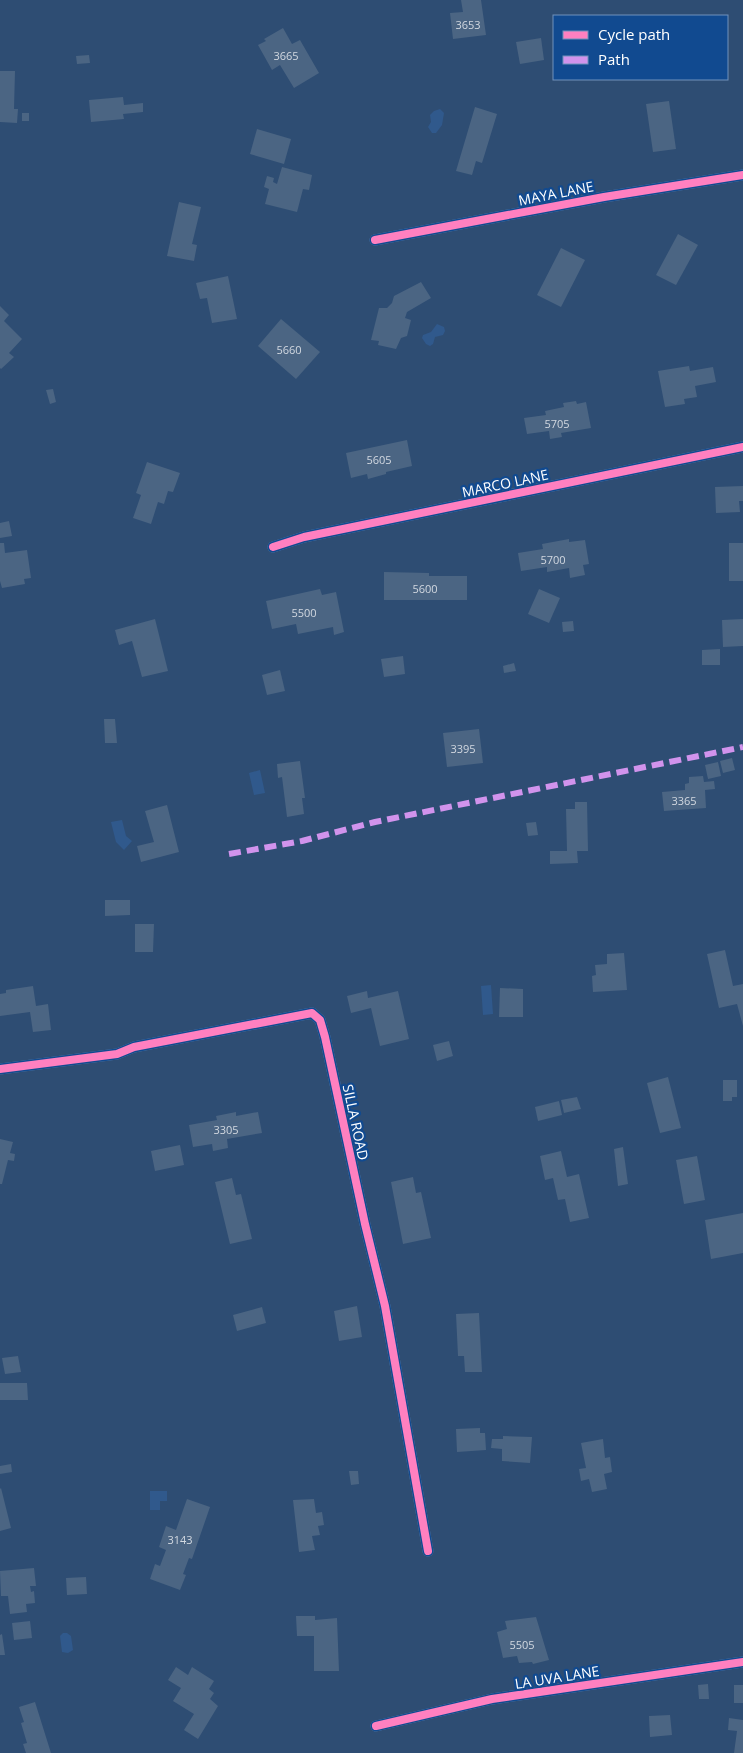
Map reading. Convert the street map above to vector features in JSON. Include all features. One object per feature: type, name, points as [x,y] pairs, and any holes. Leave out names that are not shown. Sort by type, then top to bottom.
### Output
[{"type":"street","name":"MAYA LANE","points":[[376,240],[604,197],[743,175]]},
{"type":"street","name":"MARCO LANE","points":[[273,547],[304,536],[743,447]]},
{"type":"street","name":"SILLA ROAD","points":[[0,1069],[117,1054],[134,1047],[312,1013],[320,1020],[385,1306],[428,1551]]},
{"type":"street","name":"LA UVA LANE","points":[[376,1726],[492,1699],[743,1662]]},
{"type":"water","points":[[440,109],[444,113],[442,125],[436,133],[432,133],[428,127],[431,122],[430,115]]},
{"type":"water","points":[[437,324],[444,327],[445,331],[443,335],[435,337],[433,344],[430,346],[422,338],[423,335],[431,332]]},
{"type":"water","points":[[260,770],[265,793],[254,795],[249,773]]},
{"type":"water","points":[[122,820],[126,836],[132,841],[124,850],[116,842],[111,822]]},
{"type":"water","points":[[491,985],[493,1014],[483,1015],[481,986]]},
{"type":"water","points":[[150,1491],[167,1491],[167,1501],[160,1501],[160,1510],[150,1510]]},
{"type":"water","points":[[63,1633],[71,1636],[73,1650],[68,1653],[62,1652],[60,1636]]},
{"type":"building","points":[[461,0],[481,0],[486,35],[453,39],[450,13],[463,12]]},
{"type":"building","points":[[283,28],[292,44],[300,40],[319,73],[294,88],[280,65],[272,70],[258,45],[266,41],[264,39]]},
{"type":"building","points":[[541,38],[544,60],[520,64],[516,42]]},
{"type":"building","points":[[89,55],[90,63],[77,64],[76,56]]},
{"type":"building","points":[[0,71],[15,71],[14,109],[18,109],[17,123],[0,122]]},
{"type":"building","points":[[123,97],[124,105],[143,103],[143,112],[123,114],[124,119],[91,122],[89,100]]},
{"type":"building","points":[[669,101],[676,149],[653,152],[646,104]]},
{"type":"building","points":[[475,107],[497,114],[482,163],[476,161],[472,175],[456,171]]},
{"type":"building","points":[[22,113],[29,113],[29,121],[22,121]]},
{"type":"building","points":[[257,129],[291,139],[284,164],[250,154]]},
{"type":"building","points":[[282,167],[312,175],[309,190],[303,189],[297,212],[265,204],[269,189],[264,187],[267,176],[274,178],[273,182],[277,184]]},
{"type":"building","points":[[179,202],[201,207],[192,244],[197,245],[194,261],[167,256]]},
{"type":"building","points":[[678,234],[698,245],[676,285],[656,275]]},
{"type":"building","points":[[561,248],[585,260],[561,307],[537,295]]},
{"type":"building","points":[[228,276],[237,319],[212,323],[207,298],[200,299],[196,283]]},
{"type":"building","points":[[421,282],[431,298],[407,312],[405,318],[411,320],[407,336],[401,338],[396,349],[378,345],[379,341],[371,340],[379,308],[387,308],[392,303],[394,296]]},
{"type":"building","points":[[0,306],[9,315],[4,321],[22,339],[9,353],[14,357],[1,369],[0,368]]},
{"type":"building","points":[[281,319],[320,352],[296,379],[258,346]]},
{"type":"building","points":[[689,366],[690,371],[713,367],[716,382],[695,386],[697,397],[684,399],[685,404],[665,407],[658,371]]},
{"type":"building","points":[[53,389],[56,402],[50,404],[46,390]]},
{"type":"building","points":[[576,401],[577,404],[586,402],[591,428],[561,433],[562,437],[550,439],[549,431],[527,434],[524,418],[546,415],[545,411],[564,407],[563,403]]},
{"type":"building","points":[[407,440],[412,466],[386,472],[386,474],[368,479],[367,474],[351,478],[346,453]]},
{"type":"building","points":[[147,462],[180,473],[173,492],[168,491],[164,504],[158,502],[151,524],[133,518],[141,495],[136,493]]},
{"type":"building","points":[[743,486],[743,501],[739,501],[740,512],[716,513],[715,487]]},
{"type":"building","points":[[9,521],[12,536],[0,538],[0,523]]},
{"type":"building","points":[[569,539],[569,542],[585,540],[589,564],[583,565],[585,575],[570,578],[569,568],[547,572],[547,567],[521,571],[518,553],[543,549],[542,544]]},
{"type":"building","points":[[0,543],[4,543],[5,553],[27,550],[31,578],[24,579],[25,584],[2,588],[0,581]]},
{"type":"building","points":[[729,543],[743,543],[743,581],[729,581]]},
{"type":"building","points":[[384,572],[429,573],[429,576],[467,576],[467,600],[384,600]]},
{"type":"building","points":[[320,589],[322,595],[336,592],[344,632],[334,635],[333,627],[298,634],[296,624],[272,629],[266,601]]},
{"type":"building","points":[[539,589],[560,598],[549,623],[528,614]]},
{"type":"building","points":[[155,619],[168,671],[142,677],[132,641],[119,645],[115,630]]},
{"type":"building","points":[[743,619],[743,646],[723,647],[722,620]]},
{"type":"building","points":[[573,621],[574,631],[563,632],[562,622]]},
{"type":"building","points":[[720,649],[720,665],[702,665],[702,650]]},
{"type":"building","points":[[403,656],[405,674],[384,677],[381,659]]},
{"type":"building","points":[[514,663],[516,671],[504,673],[503,666]]},
{"type":"building","points":[[280,670],[285,691],[267,695],[262,675]]},
{"type":"building","points":[[104,719],[115,719],[117,743],[105,743]]},
{"type":"building","points":[[479,729],[483,763],[447,767],[443,733]]},
{"type":"building","points":[[732,758],[735,770],[723,773],[720,761]]},
{"type":"building","points":[[300,761],[305,798],[302,798],[304,814],[287,817],[282,777],[278,778],[277,764]]},
{"type":"building","points":[[718,762],[721,776],[708,779],[705,765]]},
{"type":"building","points":[[703,776],[704,782],[714,781],[715,789],[705,790],[706,808],[664,811],[662,792],[685,790],[685,784],[689,783],[689,777]]},
{"type":"building","points":[[575,802],[587,802],[588,851],[577,851],[578,863],[550,864],[550,851],[567,851],[566,809],[575,809]]},
{"type":"building","points":[[167,805],[179,852],[141,862],[137,846],[154,842],[145,811]]},
{"type":"building","points":[[536,822],[538,835],[528,836],[526,823]]},
{"type":"building","points":[[105,900],[130,900],[130,915],[105,916]]},
{"type":"building","points":[[135,924],[154,924],[153,952],[135,952]]},
{"type":"building","points":[[725,950],[733,986],[743,984],[743,1026],[737,1004],[719,1008],[707,954]]},
{"type":"building","points":[[624,953],[627,990],[593,992],[592,976],[596,975],[595,965],[607,964],[607,954]]},
{"type":"building","points":[[33,986],[36,1006],[48,1004],[51,1030],[33,1032],[30,1012],[0,1016],[0,994],[6,993],[6,990]]},
{"type":"building","points":[[500,988],[523,989],[523,1017],[499,1017]]},
{"type":"building","points":[[367,991],[368,998],[398,991],[409,1039],[380,1046],[371,1008],[351,1013],[347,996]]},
{"type":"building","points":[[449,1041],[453,1056],[437,1061],[433,1045]]},
{"type":"building","points":[[668,1077],[681,1128],[660,1133],[647,1083]]},
{"type":"building","points":[[723,1080],[737,1080],[737,1097],[732,1097],[732,1101],[723,1101]]},
{"type":"building","points":[[577,1097],[581,1109],[564,1113],[561,1100]]},
{"type":"building","points":[[559,1101],[562,1115],[538,1121],[535,1107]]},
{"type":"building","points":[[236,1112],[236,1116],[258,1112],[262,1133],[227,1139],[228,1148],[213,1151],[212,1144],[193,1147],[189,1125],[217,1120],[216,1116]]},
{"type":"building","points":[[0,1139],[13,1142],[10,1153],[15,1154],[14,1161],[8,1160],[2,1184],[0,1184]]},
{"type":"building","points":[[180,1145],[184,1165],[155,1171],[151,1151]]},
{"type":"building","points":[[623,1147],[628,1184],[618,1186],[614,1149]]},
{"type":"building","points":[[561,1151],[567,1177],[579,1174],[589,1218],[570,1222],[565,1199],[558,1200],[553,1178],[545,1180],[540,1156]]},
{"type":"building","points":[[697,1156],[705,1200],[684,1204],[676,1160]]},
{"type":"building","points":[[413,1177],[416,1193],[421,1192],[431,1238],[403,1244],[391,1182]]},
{"type":"building","points":[[232,1178],[236,1195],[241,1194],[252,1239],[230,1244],[215,1182]]},
{"type":"building","points":[[743,1213],[743,1253],[711,1259],[705,1220]]},
{"type":"building","points":[[357,1306],[362,1337],[339,1341],[334,1311]]},
{"type":"building","points":[[262,1307],[266,1323],[237,1331],[233,1315]]},
{"type":"building","points":[[479,1313],[482,1372],[465,1372],[464,1356],[458,1356],[456,1314]]},
{"type":"building","points":[[18,1356],[21,1372],[5,1374],[2,1358]]},
{"type":"building","points":[[0,1383],[27,1383],[28,1400],[0,1400]]},
{"type":"building","points":[[480,1428],[480,1433],[485,1433],[486,1450],[457,1452],[456,1429]]},
{"type":"building","points":[[503,1436],[532,1437],[530,1463],[502,1461],[502,1449],[491,1448],[492,1439],[503,1439]]},
{"type":"building","points":[[603,1439],[605,1458],[610,1457],[612,1472],[604,1474],[607,1489],[592,1492],[589,1479],[581,1481],[579,1469],[586,1468],[581,1443]]},
{"type":"building","points":[[11,1464],[12,1472],[0,1474],[0,1466]]},
{"type":"building","points":[[349,1471],[358,1471],[359,1484],[351,1485]]},
{"type":"building","points":[[0,1489],[11,1528],[0,1531]]},
{"type":"building","points":[[187,1499],[210,1507],[192,1559],[189,1558],[183,1574],[186,1575],[180,1590],[150,1579],[155,1564],[160,1566],[166,1550],[159,1547],[166,1526],[176,1530]]},
{"type":"building","points":[[314,1499],[316,1513],[322,1512],[324,1525],[318,1526],[320,1535],[312,1536],[315,1550],[299,1552],[293,1500]]},
{"type":"building","points":[[34,1568],[36,1586],[30,1586],[31,1592],[34,1591],[35,1603],[26,1604],[27,1612],[10,1614],[8,1596],[1,1596],[0,1571]]},
{"type":"building","points":[[86,1577],[87,1594],[67,1595],[66,1578]]},
{"type":"building","points":[[296,1616],[315,1616],[315,1620],[337,1618],[339,1671],[314,1671],[314,1636],[297,1636]]},
{"type":"building","points":[[536,1617],[549,1660],[533,1664],[532,1662],[519,1663],[517,1656],[503,1658],[497,1632],[507,1629],[505,1621]]},
{"type":"building","points":[[30,1621],[32,1638],[14,1640],[12,1623]]},
{"type":"building","points":[[2,1634],[5,1655],[0,1655],[0,1635]]},
{"type":"building","points":[[176,1667],[188,1675],[192,1667],[214,1681],[209,1689],[214,1693],[210,1699],[218,1706],[198,1739],[184,1730],[194,1714],[173,1701],[181,1688],[168,1680]]},
{"type":"building","points":[[708,1684],[709,1699],[699,1699],[698,1685]]},
{"type":"building","points":[[734,1685],[743,1685],[743,1703],[734,1703]]},
{"type":"building","points":[[35,1702],[51,1753],[26,1753],[23,1744],[27,1743],[21,1723],[24,1722],[19,1707]]},
{"type":"building","points":[[670,1715],[672,1735],[650,1737],[649,1716]]},
{"type":"building","points":[[729,1718],[743,1720],[743,1753],[734,1753],[737,1731],[728,1730]]},
{"type":"marked path","points":[[229,854],[302,841],[375,822],[743,747]]},
{"type":"cycle path","points":[[375,240],[604,197],[743,175]]},
{"type":"cycle path","points":[[273,547],[304,537],[743,447]]},
{"type":"cycle path","points":[[0,1069],[117,1054],[134,1047],[312,1013],[320,1020],[385,1306],[428,1551]]},
{"type":"cycle path","points":[[376,1726],[492,1699],[743,1662]]}]
